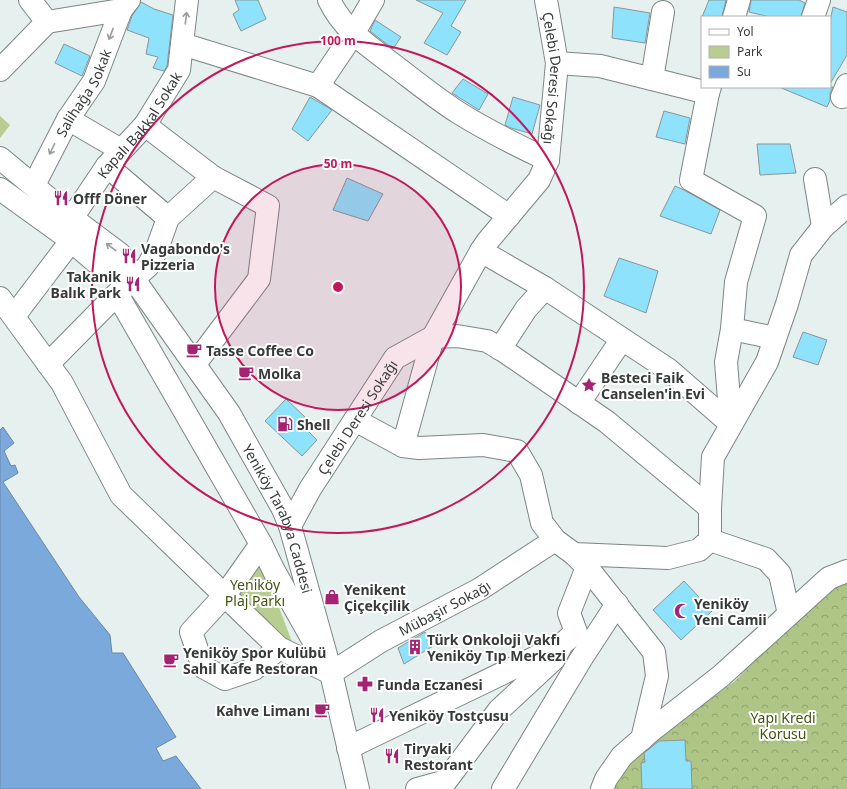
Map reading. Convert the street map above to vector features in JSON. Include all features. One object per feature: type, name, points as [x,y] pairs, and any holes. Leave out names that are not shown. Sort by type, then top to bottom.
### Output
[{"type":"street","points":[[30,0],[47,22]]},
{"type":"street","name":"Kapalı Bakkal Sokak","points":[[63,223],[114,158],[145,125],[179,70],[187,0]]},
{"type":"street","points":[[329,0],[338,16],[353,34],[426,90],[459,113],[494,134],[548,160]]},
{"type":"street","points":[[318,86],[353,34],[373,0]]},
{"type":"street","name":"Çelebi Deresi Sokağı","points":[[290,526],[310,489],[395,358],[433,337],[481,251],[539,180],[548,160],[557,63],[546,0]]},
{"type":"street","points":[[734,16],[739,0]]},
{"type":"street","points":[[813,16],[819,0]]},
{"type":"street","points":[[0,70],[47,22],[125,5]]},
{"type":"street","name":"Salihağa Sokak","points":[[23,205],[68,119],[94,81],[125,5]]},
{"type":"street","points":[[652,79],[663,12]]},
{"type":"street","points":[[182,44],[318,86],[509,216]]},
{"type":"street","points":[[557,63],[600,66],[652,79],[709,90],[690,180],[755,216],[736,282],[732,329],[726,362],[731,424]]},
{"type":"street","points":[[68,119],[114,158],[168,218]]},
{"type":"street","points":[[145,125],[213,177],[268,206],[259,279],[195,364]]},
{"type":"street","points":[[0,158],[34,185],[63,223],[71,241],[102,267],[261,544],[274,571],[331,673]]},
{"type":"street","points":[[48,364],[117,294],[148,266],[157,249],[168,218],[213,177]]},
{"type":"street","points":[[815,178],[823,227]]},
{"type":"street","points":[[2,196],[63,223]]},
{"type":"street","points":[[580,560],[668,558],[699,550],[710,540],[713,457],[767,362],[801,255],[823,227],[847,206]]},
{"type":"street","name":"Yeniköy Tarabya Caddesi","points":[[63,223],[120,254],[134,278],[229,413],[284,508],[331,673],[358,789]]},
{"type":"street","points":[[14,316],[71,241]]},
{"type":"street","points":[[481,251],[545,288],[669,370],[731,424]]},
{"type":"street","points":[[102,267],[134,278]]},
{"type":"street","points":[[500,349],[526,309],[545,288]]},
{"type":"street","points":[[0,298],[62,383],[121,495],[279,648],[331,673]]},
{"type":"street","points":[[732,329],[775,338]]},
{"type":"street","points":[[403,446],[433,337],[457,336],[487,341],[607,422],[710,508]]},
{"type":"street","points":[[579,403],[622,339]]},
{"type":"street","points":[[355,420],[403,446],[419,448],[483,445],[517,451],[532,475],[542,522],[556,540],[580,560],[617,604],[654,652],[657,676],[642,739]]},
{"type":"street","name":"Mübaşir Sokağı","points":[[331,673],[381,641],[480,589],[556,540]]},
{"type":"street","points":[[710,540],[766,559],[780,574],[789,614]]},
{"type":"street","points":[[261,544],[225,595],[191,632],[203,667],[225,679],[254,669],[279,648]]},
{"type":"street","points":[[417,789],[446,781],[499,710],[554,659],[569,638],[568,613],[580,560]]},
{"type":"street","points":[[602,789],[606,779],[622,756],[721,676],[829,578],[847,571]]},
{"type":"street","points":[[504,789],[598,632],[617,604]]},
{"type":"street","points":[[348,748],[569,638],[598,632]]},
{"type":"green space","points":[[0,116],[10,125],[0,138]]},
{"type":"green space","name":"Yeniköy Plaj Parkı","points":[[260,557],[300,663],[233,594]]},
{"type":"green space","name":"Yapı Kredi Korusu","points":[[847,574],[847,789],[613,789],[614,782],[652,741],[735,681],[826,588]]},
{"type":"water","points":[[3,427],[14,443],[4,451],[11,466],[15,465],[18,473],[3,482],[79,597],[110,635],[112,653],[123,653],[176,737],[156,748],[163,761],[176,756],[201,789],[0,789],[0,430]]},
{"type":"building","points":[[235,0],[258,0],[266,19],[241,31],[233,14],[239,10]]},
{"type":"building","points":[[416,0],[466,0],[451,26],[461,32],[447,55],[424,43],[443,13]]},
{"type":"building","points":[[709,0],[726,0],[722,16],[702,16]]},
{"type":"building","points":[[751,0],[799,0],[805,3],[801,16],[766,16],[749,12]]},
{"type":"building","points":[[141,2],[154,9],[173,15],[167,66],[164,71],[153,68],[158,57],[146,54],[149,38],[127,30],[132,16]]},
{"type":"building","points":[[614,7],[650,13],[645,43],[612,38]]},
{"type":"building","points":[[833,7],[847,12],[847,55],[831,82],[831,16]]},
{"type":"building","points":[[375,20],[401,37],[393,49],[370,31]]},
{"type":"building","points":[[64,44],[90,56],[82,76],[55,63]]},
{"type":"building","points":[[463,79],[488,94],[479,110],[452,93]]},
{"type":"building","points":[[833,87],[827,107],[781,88]]},
{"type":"building","points":[[310,97],[332,110],[308,141],[292,129]]},
{"type":"building","points":[[513,97],[540,105],[532,134],[505,125]]},
{"type":"building","points":[[664,111],[690,118],[685,144],[656,137]]},
{"type":"building","points":[[757,144],[790,144],[796,173],[760,175]]},
{"type":"building","points":[[347,178],[383,194],[368,221],[333,210]]},
{"type":"building","points":[[675,186],[720,210],[711,234],[660,216]]},
{"type":"building","points":[[619,258],[658,271],[646,313],[604,296]]},
{"type":"building","points":[[803,332],[827,340],[818,365],[793,357]]},
{"type":"building","points":[[286,399],[305,417],[300,423],[317,440],[302,456],[265,421]]},
{"type":"building","name":"Yeniköy Yeni Camii","points":[[684,581],[712,611],[681,640],[653,610]]},
{"type":"building","name":"Türk Onkoloji Vakfı Yeniköy Tıp Merkezi","points":[[425,632],[433,646],[404,664],[398,648]]},
{"type":"building","points":[[685,740],[686,761],[691,761],[692,789],[642,789],[641,763],[645,762],[644,753],[659,741]]},
{"type":"place","name":"Offf Döner","points":[[61,198]]},
{"type":"place","name":"Vagabondo's Pizzeria","points":[[129,256]]},
{"type":"place","name":"Takanik Balık Park","points":[[133,284]]},
{"type":"place","name":"Tasse Coffee Co","points":[[194,350]]},
{"type":"place","name":"Molka","points":[[246,373]]},
{"type":"place","name":"Besteci Faik Canselen'in Evi","points":[[589,385]]},
{"type":"place","name":"Shell","points":[[285,424]]},
{"type":"place","name":"Yenikent Çiçekçilik","points":[[332,597]]},
{"type":"place","name":"Yeniköy Yeni Camii","points":[[682,611]]},
{"type":"place","name":"Türk Onkoloji Vakfı Yeniköy Tıp Merkezi","points":[[415,647]]},
{"type":"place","name":"Yeniköy Spor Kulübü Sahil Kafe Restoran","points":[[171,660]]},
{"type":"place","name":"Funda Eczanesi","points":[[365,684]]},
{"type":"place","name":"Kahve Limanı","points":[[322,710]]},
{"type":"place","name":"Yeniköy Tostçusu","points":[[377,715]]},
{"type":"place","name":"Tiryaki Restorant","points":[[392,756]]}]
